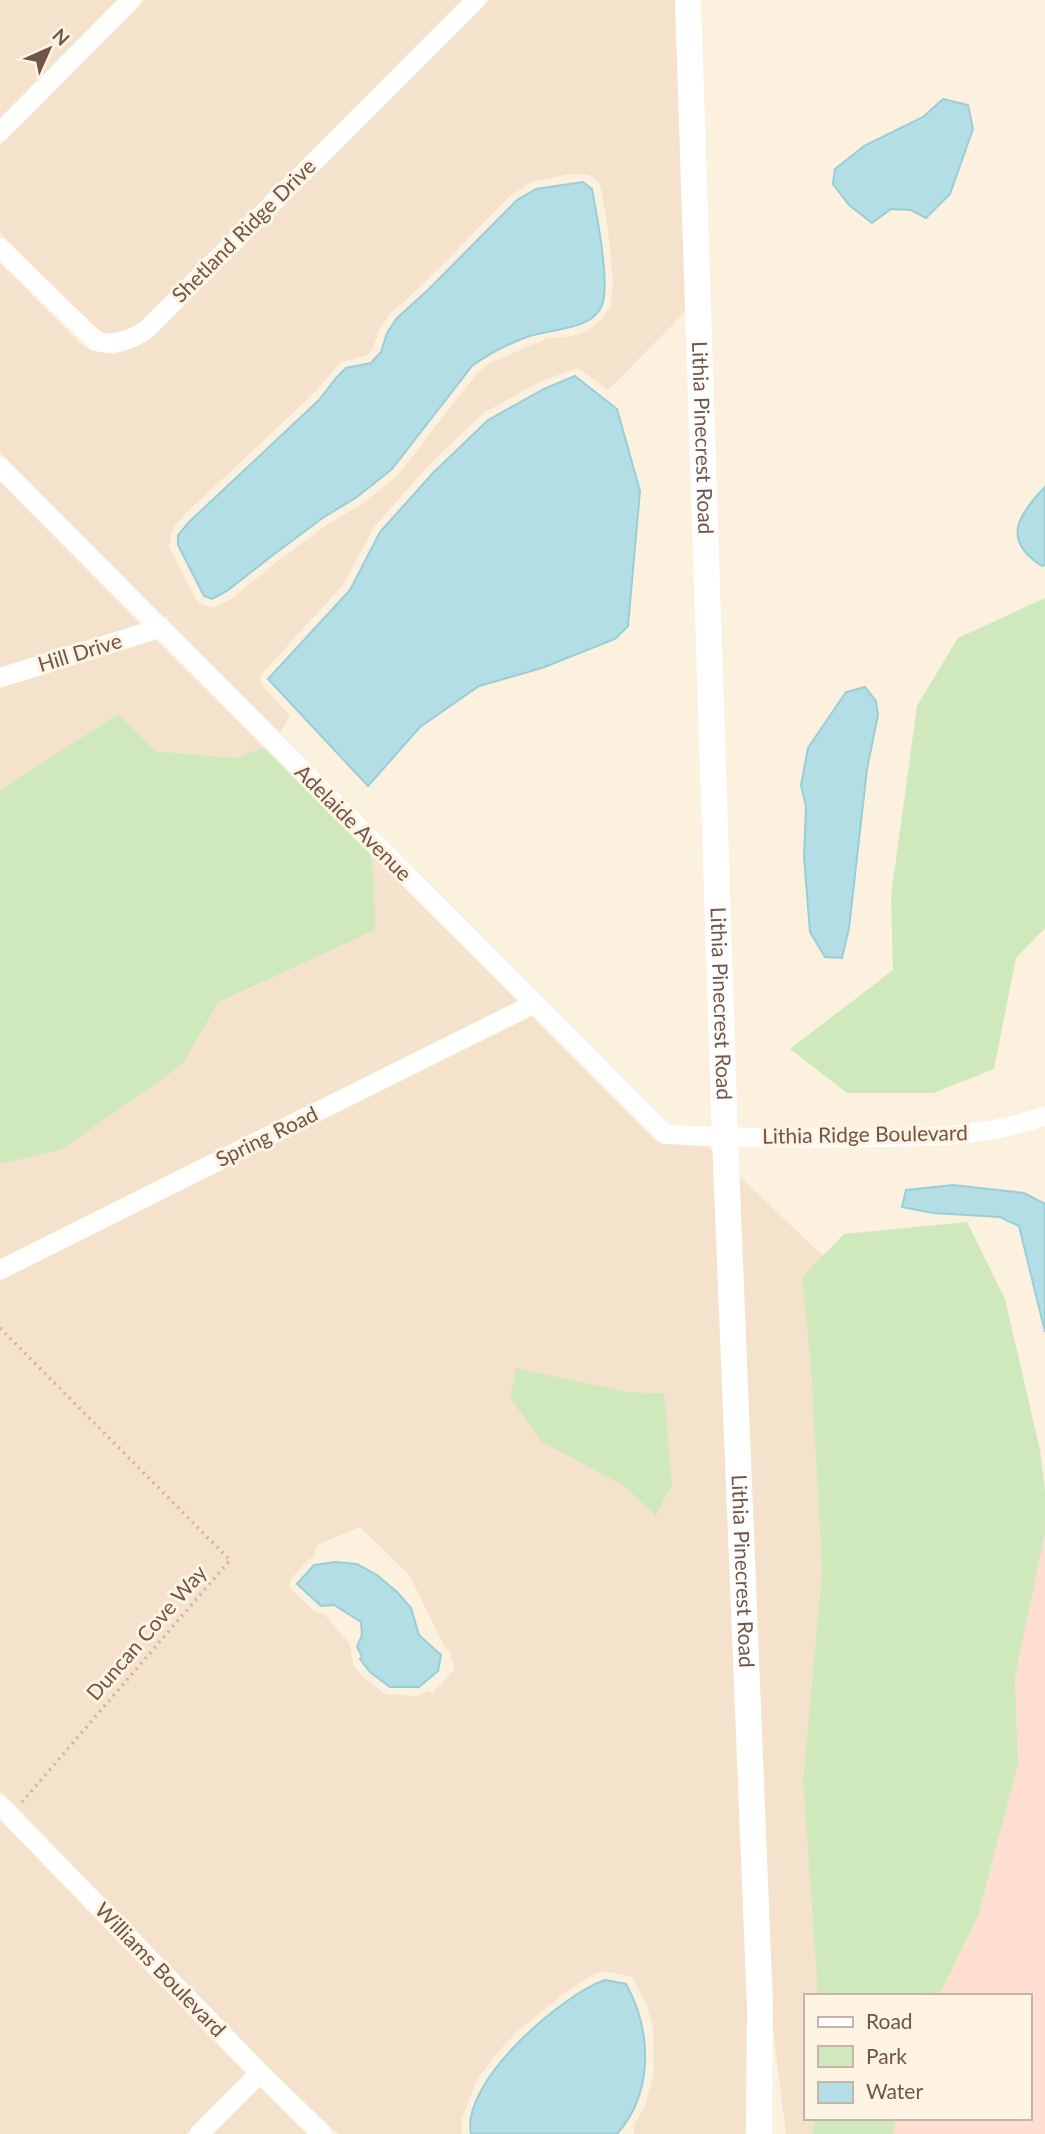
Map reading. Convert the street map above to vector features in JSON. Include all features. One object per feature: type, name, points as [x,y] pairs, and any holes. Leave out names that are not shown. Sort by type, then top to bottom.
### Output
[{"type":"main road","name":"Lithia Pinecrest Road","points":[[688,0],[725,1138],[760,2007],[759,2134]]},
{"type":"main road","name":"Lithia Pinecrest Road","points":[[760,2007],[776,2134]]},
{"type":"street","points":[[0,132],[131,0]]},
{"type":"street","name":"Shetland Ridge Drive","points":[[0,248],[96,341],[115,344],[135,337],[146,330],[476,0]]},
{"type":"street","name":"Adelaide Avenue","points":[[0,467],[665,1134],[725,1138]]},
{"type":"street","name":"Hill Drive","points":[[0,678],[160,628]]},
{"type":"street","name":"Spring Road","points":[[0,1270],[534,1004]]},
{"type":"street","name":"Lithia Ridge Boulevard","points":[[725,1138],[946,1137],[1016,1127],[1045,1116]]},
{"type":"street","name":"Williams Boulevard","points":[[6,1810],[322,2134]]},
{"type":"street","points":[[199,2134],[260,2073]]},
{"type":"path","name":"Duncan Cove Way","points":[[0,1328],[230,1560],[6,1810]]},
{"type":"shaded area","points":[[0,0],[118,0],[0,118]]},
{"type":"shaded area","points":[[145,0],[462,0],[140,323],[132,328],[107,334],[94,327],[0,233],[0,145]]},
{"type":"shaded area","points":[[489,0],[679,0],[689,308],[608,390],[578,368],[541,381],[482,414],[427,467],[374,527],[343,585],[260,676],[262,685],[290,716],[280,733],[167,616],[163,617],[0,452],[0,263],[81,344],[92,351],[114,354],[138,346],[151,338]],"holes":[[[569,174],[592,176],[600,185],[607,222],[613,281],[611,305],[600,321],[586,332],[569,337],[548,338],[490,363],[478,372],[397,476],[362,504],[328,524],[278,561],[231,599],[214,608],[198,603],[169,547],[172,530],[183,516],[313,394],[341,362],[367,355],[390,314],[511,195],[532,182]]]},
{"type":"shaded area","points":[[0,482],[140,624],[0,667]]},
{"type":"shaded area","points":[[156,640],[264,748],[236,758],[156,751],[118,714],[0,790],[0,688]]},
{"type":"shaded area","points":[[371,855],[517,1001],[0,1259],[0,1164],[61,1150],[182,1065],[217,1004],[375,930]]},
{"type":"shaded area","points":[[531,1016],[657,1142],[708,1147],[716,1155],[749,1999],[748,2134],[634,2134],[634,2124],[645,2107],[654,2071],[653,2027],[646,2003],[632,1977],[605,1971],[592,1975],[562,1995],[518,2031],[494,2056],[476,2082],[461,2121],[462,2134],[338,2134],[267,2066],[0,1790],[0,1280]],"holes":[[[627,1392],[664,1393],[654,1516],[623,1485]],[[360,1527],[410,1576],[444,1646],[449,1651],[455,1669],[432,1693],[427,1691],[418,1696],[385,1694],[365,1679],[353,1665],[350,1644],[324,1614],[315,1612],[289,1587],[291,1579],[314,1557],[317,1545]]]},
{"type":"shaded area","points":[[737,1174],[823,1256],[802,1277],[811,1369],[822,1572],[803,1781],[818,1994],[804,1994],[804,2120],[815,2120],[813,2134],[786,2134],[770,2005]]},
{"type":"shaded area","points":[[1045,1533],[1045,2134],[893,2134],[896,2120],[1031,2120],[1031,1994],[940,1994],[978,1917],[1018,1764],[1015,1678]]},
{"type":"shaded area","points":[[0,1820],[246,2074],[186,2134],[0,2134]]},
{"type":"shaded area","points":[[259,2087],[307,2134],[213,2134]]},
{"type":"green space","points":[[1045,598],[1045,928],[1016,958],[994,1069],[933,1093],[847,1093],[790,1049],[893,970],[891,896],[917,706],[958,638]]},
{"type":"green space","points":[[118,714],[156,751],[236,758],[264,748],[371,855],[375,930],[218,1003],[182,1065],[61,1150],[0,1164],[0,790]]},
{"type":"green space","points":[[967,1222],[1005,1299],[1040,1450],[1045,1491],[1045,1533],[1015,1678],[1018,1764],[978,1917],[940,1994],[818,1994],[803,1781],[822,1572],[811,1369],[802,1277],[844,1234]]},
{"type":"green space","points":[[516,1368],[627,1392],[664,1393],[672,1485],[655,1516],[623,1485],[542,1442],[510,1398]]},
{"type":"green space","points":[[815,2120],[896,2120],[893,2134],[813,2134]]},
{"type":"water","points":[[943,99],[968,105],[973,129],[950,194],[926,218],[911,210],[891,209],[872,223],[849,205],[833,184],[835,169],[864,146],[923,117]]},
{"type":"water","points":[[583,182],[592,189],[602,247],[605,278],[603,302],[598,312],[591,319],[570,328],[517,341],[472,366],[392,469],[227,591],[212,599],[204,596],[178,545],[178,535],[189,522],[319,400],[346,368],[371,363],[381,352],[387,333],[397,318],[517,200],[536,189]]},
{"type":"water","points":[[575,376],[617,409],[640,491],[628,626],[615,639],[542,668],[479,686],[420,727],[368,786],[268,679],[350,590],[380,532],[433,473],[488,420],[544,389]]},
{"type":"water","points":[[1045,487],[1045,565],[1042,566],[1021,547],[1018,527],[1027,508]]},
{"type":"water","points":[[865,687],[876,701],[878,715],[867,769],[849,928],[842,958],[825,957],[810,932],[804,857],[806,807],[801,785],[808,748],[846,692]]},
{"type":"water","points":[[953,1185],[1024,1193],[1045,1204],[1045,1332],[1019,1226],[1000,1217],[933,1213],[902,1207],[906,1190]]},
{"type":"water","points":[[336,1562],[357,1564],[377,1575],[411,1608],[419,1635],[441,1655],[438,1671],[419,1687],[390,1687],[370,1672],[360,1659],[362,1656],[357,1647],[362,1635],[361,1622],[334,1605],[321,1606],[297,1584],[314,1565]]},
{"type":"water","points":[[605,1980],[626,1984],[641,2021],[644,2041],[645,2061],[638,2099],[617,2134],[471,2134],[472,2113],[481,2091],[517,2043],[564,2003]]}]
